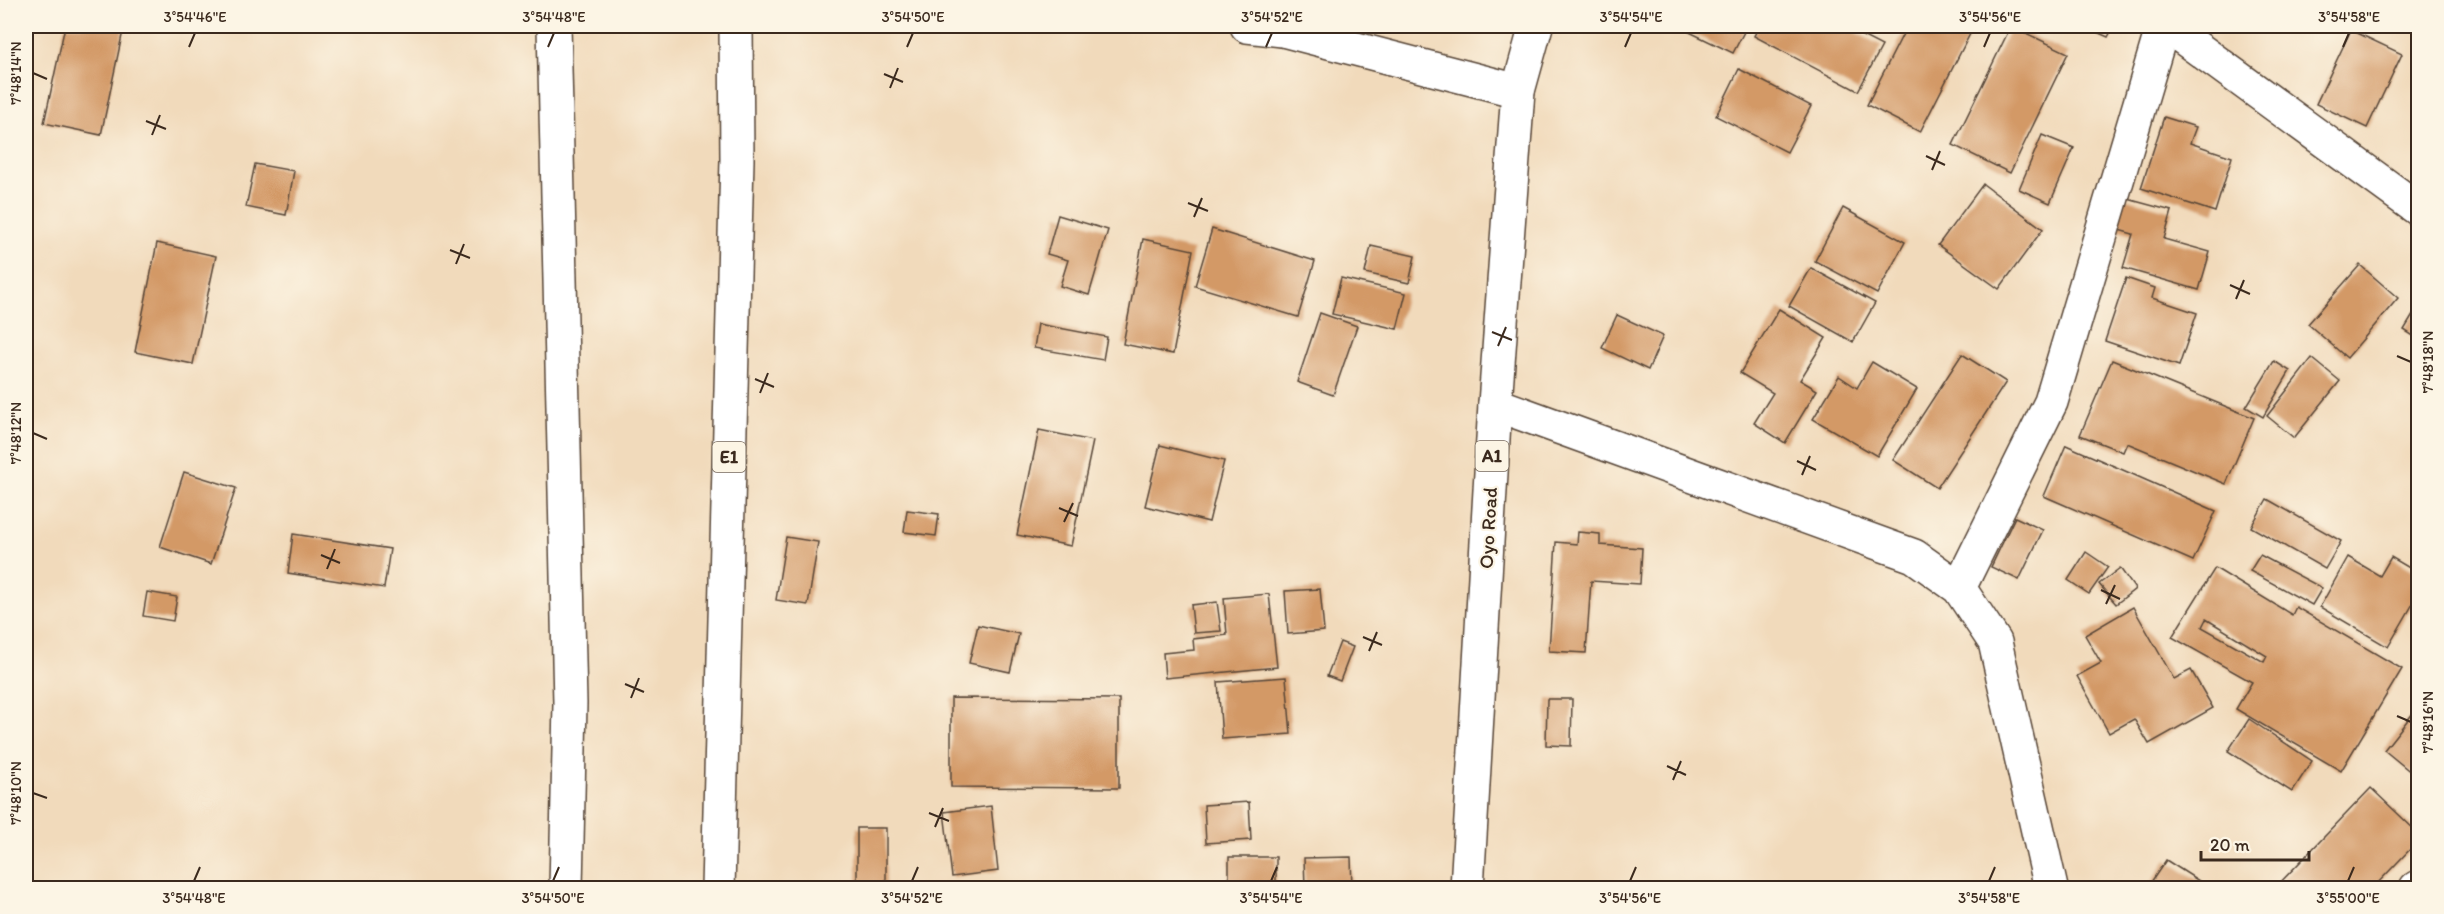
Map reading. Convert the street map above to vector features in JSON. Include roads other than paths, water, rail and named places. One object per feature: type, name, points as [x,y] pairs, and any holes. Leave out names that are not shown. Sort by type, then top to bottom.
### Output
[{"type":"main road","points":[[554,26],[570,703],[566,888]]},
{"type":"main road","name":"E1","points":[[718,888],[737,160],[736,26]]},
{"type":"main road","points":[[1247,26],[1281,28],[1518,91]]},
{"type":"main road","name":"Oyo Road","points":[[1467,888],[1495,404],[1518,91],[1536,26]]},
{"type":"main road","points":[[1959,588],[2051,402],[2165,26],[2418,209]]},
{"type":"main road","points":[[1495,404],[1914,556],[1959,588],[1995,642],[2051,888]]}]
